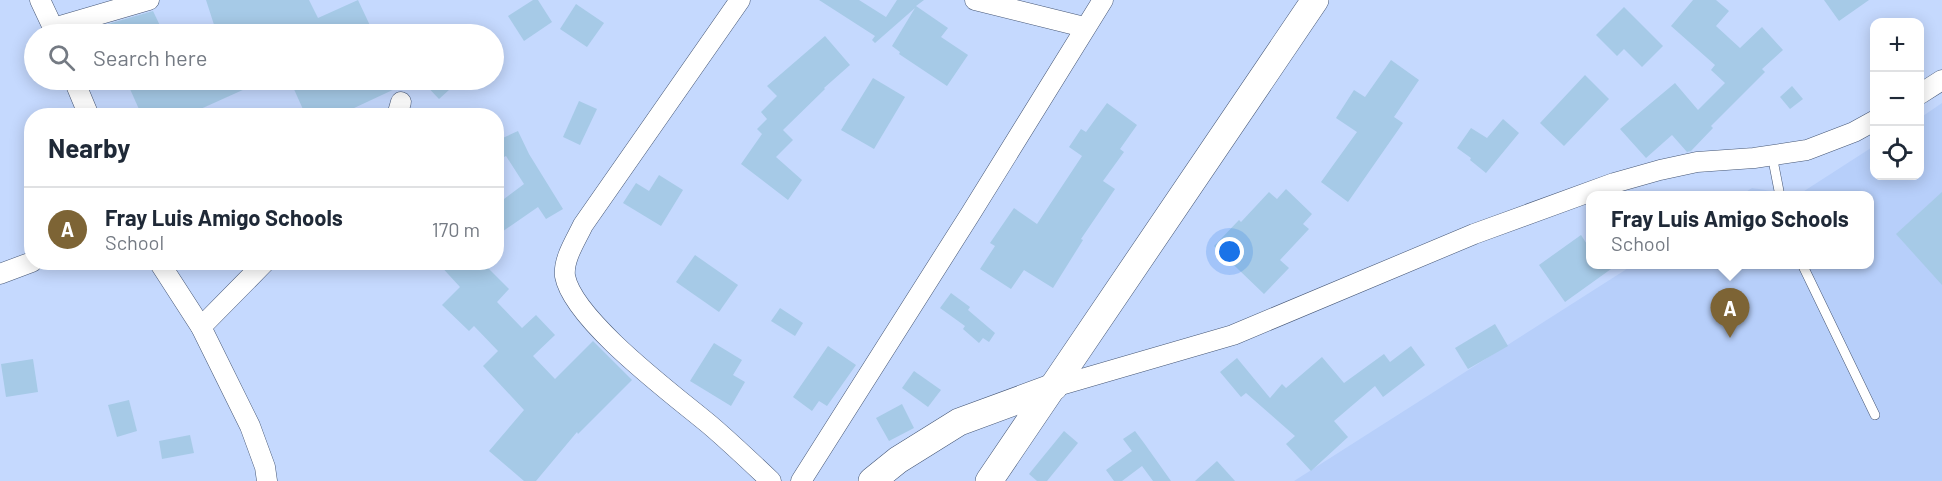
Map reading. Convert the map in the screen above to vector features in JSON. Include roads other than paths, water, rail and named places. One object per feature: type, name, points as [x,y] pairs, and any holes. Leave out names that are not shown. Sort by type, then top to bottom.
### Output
[{"type":"street","points":[[40,0],[52,24]]},
{"type":"street","points":[[76,24],[148,0]]},
{"type":"street","points":[[740,0],[583,225],[568,256],[565,273],[569,289],[576,301],[617,346],[711,426],[771,481]]},
{"type":"street","points":[[975,0],[1084,27]]},
{"type":"street","points":[[801,481],[1103,0]]},
{"type":"street","points":[[989,481],[1315,0]]},
{"type":"street","points":[[1924,91],[1942,80]]},
{"type":"street","points":[[78,90],[86,108]]},
{"type":"street","points":[[1592,191],[1660,170],[1697,162],[1807,150],[1870,124]]},
{"type":"street","points":[[872,481],[898,460],[959,422],[1054,387],[1233,335],[1474,234],[1586,193]]},
{"type":"street","points":[[0,274],[24,265]]},
{"type":"street","points":[[164,270],[201,327],[250,426],[265,467],[267,481]]},
{"type":"street","points":[[201,327],[257,270]]},
{"type":"lane","points":[[1772,155],[1779,191]]},
{"type":"lane","points":[[1804,269],[1875,415]]},
{"type":"place","name":"Fray Luis Amigo Schools","points":[[1730,338]]}]
